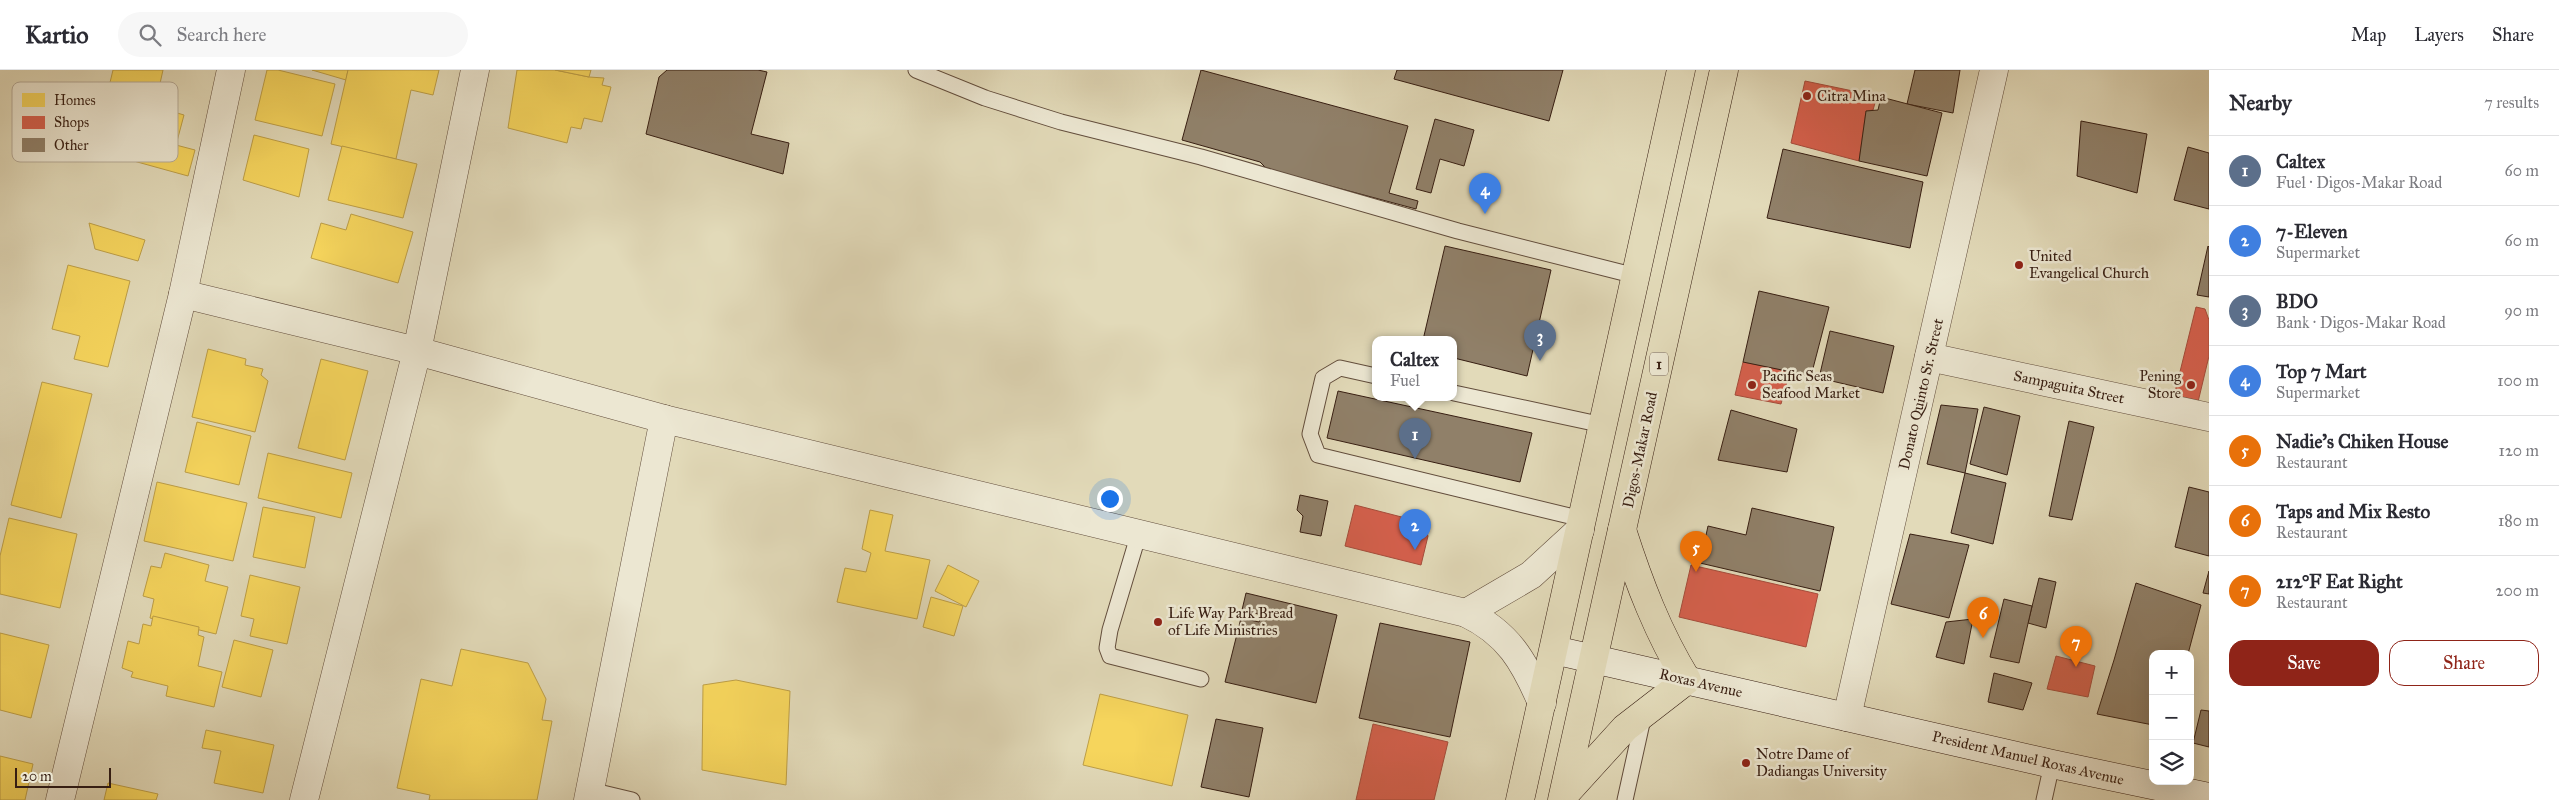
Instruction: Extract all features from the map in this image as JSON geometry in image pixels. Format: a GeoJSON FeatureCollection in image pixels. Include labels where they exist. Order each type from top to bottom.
{"type":"FeatureCollection","features":[{"type":"Feature","properties":{"kind":"main road"},"geometry":{"type":"LineString","coordinates":[[1520,800],[1681,70]]}},
{"type":"Feature","properties":{"kind":"main road","name":"Digos-Makar Road"},"geometry":{"type":"LineString","coordinates":[[1562,799],[1724,70]]}},
{"type":"Feature","properties":{"kind":"main road"},"geometry":{"type":"LineString","coordinates":[[1562,799],[1603,750],[1645,711],[1687,680],[1657,626],[1637,576],[1622,530]]}},
{"type":"Feature","properties":{"kind":"street"},"geometry":{"type":"LineString","coordinates":[[60,800],[183,294],[230,70]]}},
{"type":"Feature","properties":{"kind":"street"},"geometry":{"type":"LineString","coordinates":[[304,800],[417,351],[474,70]]}},
{"type":"Feature","properties":{"kind":"street","name":"Donato Quinto Sr. Street"},"geometry":{"type":"LineString","coordinates":[[1847,717],[1994,70]]}},
{"type":"Feature","properties":{"kind":"street"},"geometry":{"type":"LineString","coordinates":[[183,294],[417,351],[664,419],[1466,613],[1487,623],[1505,640],[1521,662],[1542,703]]}},
{"type":"Feature","properties":{"kind":"street","name":"Sampaguita Street"},"geometry":{"type":"LineString","coordinates":[[1929,357],[2209,417]]}},
{"type":"Feature","properties":{"kind":"street"},"geometry":{"type":"LineString","coordinates":[[589,795],[664,419]]}},
{"type":"Feature","properties":{"kind":"street"},"geometry":{"type":"LineString","coordinates":[[1466,613],[1531,575],[1581,525]]}},
{"type":"Feature","properties":{"kind":"street","name":"Roxas Avenue"},"geometry":{"type":"LineString","coordinates":[[1554,650],[1847,717]]}},
{"type":"Feature","properties":{"kind":"street","name":"President Manuel Roxas Avenue"},"geometry":{"type":"LineString","coordinates":[[1847,717],[2052,764],[2209,797]]}},
{"type":"Feature","properties":{"kind":"lane"},"geometry":{"type":"LineString","coordinates":[[916,70],[984,98],[1061,122],[1201,157],[1458,231],[1636,276]]}},
{"type":"Feature","properties":{"kind":"lane"},"geometry":{"type":"LineString","coordinates":[[1372,375],[1340,368],[1323,378],[1310,434],[1318,454],[1581,525]]}},
{"type":"Feature","properties":{"kind":"lane"},"geometry":{"type":"LineString","coordinates":[[1457,394],[1603,425]]}},
{"type":"Feature","properties":{"kind":"lane"},"geometry":{"type":"LineString","coordinates":[[1138,533],[1110,630],[1107,648],[1110,656],[1201,679]]}},
{"type":"Feature","properties":{"kind":"lane"},"geometry":{"type":"LineString","coordinates":[[1624,800],[1645,711]]}},
{"type":"Feature","properties":{"kind":"lane"},"geometry":{"type":"LineString","coordinates":[[2044,800],[2052,764]]}},
{"type":"Feature","properties":{"kind":"lane"},"geometry":{"type":"LineString","coordinates":[[589,795],[632,800]]}},
{"type":"Feature","properties":{"kind":"building: Homes"},"geometry":{"type":"Polygon","coordinates":[[[113,70],[163,70],[160,82],[110,82],[113,70]]]}},
{"type":"Feature","properties":{"kind":"building: Homes"},"geometry":{"type":"Polygon","coordinates":[[[267,70],[278,70],[335,84],[322,136],[255,120],[267,70]]]}},
{"type":"Feature","properties":{"kind":"building: Homes"},"geometry":{"type":"Polygon","coordinates":[[[312,70],[348,70],[346,80],[312,70]]]}},
{"type":"Feature","properties":{"kind":"building: Homes"},"geometry":{"type":"Polygon","coordinates":[[[348,70],[439,70],[433,95],[411,90],[396,159],[331,144],[348,70]]]}},
{"type":"Feature","properties":{"kind":"building: Homes"},"geometry":{"type":"Polygon","coordinates":[[[517,70],[555,70],[604,78],[602,85],[611,87],[602,122],[584,118],[581,129],[571,127],[567,143],[508,128],[517,70]]]}},
{"type":"Feature","properties":{"kind":"building: Homes"},"geometry":{"type":"Polygon","coordinates":[[[555,70],[591,70],[589,77],[555,70]]]}},
{"type":"Feature","properties":{"kind":"building: Homes"},"geometry":{"type":"Polygon","coordinates":[[[178,113],[184,115],[178,138],[178,113]]]}},
{"type":"Feature","properties":{"kind":"building: Homes"},"geometry":{"type":"Polygon","coordinates":[[[254,135],[309,149],[299,197],[243,180],[254,135]]]}},
{"type":"Feature","properties":{"kind":"building: Homes"},"geometry":{"type":"Polygon","coordinates":[[[178,146],[195,150],[188,176],[137,162],[178,162],[178,146]]]}},
{"type":"Feature","properties":{"kind":"building: Homes"},"geometry":{"type":"Polygon","coordinates":[[[342,146],[417,164],[403,218],[328,200],[342,146]]]}},
{"type":"Feature","properties":{"kind":"building: Homes"},"geometry":{"type":"Polygon","coordinates":[[[351,214],[413,232],[398,283],[311,258],[321,223],[346,230],[351,214]]]}},
{"type":"Feature","properties":{"kind":"building: Homes"},"geometry":{"type":"Polygon","coordinates":[[[89,223],[145,240],[138,261],[95,249],[89,223]]]}},
{"type":"Feature","properties":{"kind":"building: Homes"},"geometry":{"type":"Polygon","coordinates":[[[68,265],[130,281],[108,367],[74,359],[80,336],[52,329],[68,265]]]}},
{"type":"Feature","properties":{"kind":"building: Homes"},"geometry":{"type":"Polygon","coordinates":[[[208,349],[246,359],[245,365],[263,369],[261,375],[268,381],[255,432],[192,417],[208,349]]]}},
{"type":"Feature","properties":{"kind":"building: Homes"},"geometry":{"type":"Polygon","coordinates":[[[321,359],[368,371],[345,460],[298,448],[321,359]]]}},
{"type":"Feature","properties":{"kind":"building: Homes"},"geometry":{"type":"Polygon","coordinates":[[[42,382],[92,394],[61,518],[11,505],[42,382]]]}},
{"type":"Feature","properties":{"kind":"building: Homes"},"geometry":{"type":"Polygon","coordinates":[[[197,422],[251,436],[239,485],[185,472],[197,422]]]}},
{"type":"Feature","properties":{"kind":"building: Homes"},"geometry":{"type":"Polygon","coordinates":[[[268,453],[352,473],[341,518],[258,498],[268,453]]]}},
{"type":"Feature","properties":{"kind":"building: Homes"},"geometry":{"type":"Polygon","coordinates":[[[157,482],[247,503],[233,561],[144,541],[157,482]]]}},
{"type":"Feature","properties":{"kind":"building: Homes"},"geometry":{"type":"Polygon","coordinates":[[[263,507],[315,517],[305,568],[253,557],[263,507]]]}},
{"type":"Feature","properties":{"kind":"building: Homes"},"geometry":{"type":"Polygon","coordinates":[[[870,510],[893,515],[885,551],[930,560],[917,619],[837,602],[845,568],[866,572],[871,553],[862,549],[870,510]]]}},
{"type":"Feature","properties":{"kind":"building: Homes"},"geometry":{"type":"Polygon","coordinates":[[[9,518],[77,534],[60,608],[0,594],[0,556],[9,518]]]}},
{"type":"Feature","properties":{"kind":"building: Homes"},"geometry":{"type":"Polygon","coordinates":[[[165,553],[209,565],[205,581],[228,587],[216,634],[150,618],[154,599],[143,596],[151,566],[161,568],[165,553]]]}},
{"type":"Feature","properties":{"kind":"building: Homes"},"geometry":{"type":"Polygon","coordinates":[[[948,565],[979,581],[966,607],[935,591],[948,565]]]}},
{"type":"Feature","properties":{"kind":"building: Homes"},"geometry":{"type":"Polygon","coordinates":[[[250,575],[300,587],[287,644],[250,636],[254,619],[241,616],[250,575]]]}},
{"type":"Feature","properties":{"kind":"building: Homes"},"geometry":{"type":"Polygon","coordinates":[[[931,597],[963,606],[954,636],[923,627],[931,597]]]}},
{"type":"Feature","properties":{"kind":"building: Homes"},"geometry":{"type":"Polygon","coordinates":[[[153,616],[199,627],[198,635],[204,637],[198,666],[222,672],[214,707],[166,696],[168,686],[131,677],[133,672],[122,668],[128,641],[139,644],[143,624],[151,626],[153,616]]]}},
{"type":"Feature","properties":{"kind":"building: Homes"},"geometry":{"type":"Polygon","coordinates":[[[0,633],[49,645],[31,718],[0,710],[0,633]]]}},
{"type":"Feature","properties":{"kind":"building: Homes"},"geometry":{"type":"Polygon","coordinates":[[[234,640],[273,650],[261,697],[222,687],[234,640]]]}},
{"type":"Feature","properties":{"kind":"building: Homes"},"geometry":{"type":"Polygon","coordinates":[[[461,649],[528,663],[546,699],[542,720],[552,721],[537,800],[429,800],[430,795],[397,788],[421,679],[452,686],[461,649]]]}},
{"type":"Feature","properties":{"kind":"building: Homes"},"geometry":{"type":"Polygon","coordinates":[[[736,680],[790,691],[786,785],[702,770],[703,685],[736,680]]]}},
{"type":"Feature","properties":{"kind":"building: Homes"},"geometry":{"type":"Polygon","coordinates":[[[1100,694],[1188,715],[1172,786],[1083,765],[1100,694]]]}},
{"type":"Feature","properties":{"kind":"building: Homes"},"geometry":{"type":"Polygon","coordinates":[[[206,730],[274,745],[263,793],[214,783],[221,751],[202,748],[206,730]]]}},
{"type":"Feature","properties":{"kind":"building: Homes"},"geometry":{"type":"Polygon","coordinates":[[[0,756],[33,764],[25,800],[0,800],[0,756]]]}},
{"type":"Feature","properties":{"kind":"building: Homes"},"geometry":{"type":"Polygon","coordinates":[[[108,783],[158,794],[156,800],[104,800],[108,783]]]}},
{"type":"Feature","properties":{"kind":"building: Shops"},"geometry":{"type":"Polygon","coordinates":[[[1805,81],[1877,96],[1873,110],[1866,111],[1859,161],[1791,143],[1805,81]]]}},
{"type":"Feature","properties":{"kind":"building: Shops"},"geometry":{"type":"Polygon","coordinates":[[[2196,307],[2205,309],[2209,320],[2209,356],[2198,402],[2174,396],[2196,307]]]}},
{"type":"Feature","properties":{"kind":"building: Shops"},"geometry":{"type":"Polygon","coordinates":[[[1743,362],[1790,371],[1781,404],[1735,395],[1743,362]]]}},
{"type":"Feature","properties":{"kind":"building: Shops"},"geometry":{"type":"Polygon","coordinates":[[[1355,505],[1421,522],[1428,536],[1421,565],[1345,546],[1355,505]]]}},
{"type":"Feature","properties":{"kind":"building: Shops"},"geometry":{"type":"Polygon","coordinates":[[[1691,565],[1818,594],[1806,647],[1679,617],[1691,565]]]}},
{"type":"Feature","properties":{"kind":"building: Shops"},"geometry":{"type":"Polygon","coordinates":[[[2056,656],[2095,666],[2088,697],[2047,689],[2056,656]]]}},
{"type":"Feature","properties":{"kind":"building: Shops"},"geometry":{"type":"Polygon","coordinates":[[[1373,724],[1448,742],[1434,800],[1356,800],[1373,724]]]}},
{"type":"Feature","properties":{"kind":"building: Other"},"geometry":{"type":"Polygon","coordinates":[[[667,70],[758,70],[767,72],[751,134],[789,143],[783,174],[646,134],[659,77],[667,70]]]}},
{"type":"Feature","properties":{"kind":"building: Other"},"geometry":{"type":"Polygon","coordinates":[[[1201,70],[1408,126],[1389,193],[1418,201],[1416,209],[1267,169],[1260,162],[1182,140],[1201,70]]]}},
{"type":"Feature","properties":{"kind":"building: Other"},"geometry":{"type":"Polygon","coordinates":[[[1397,70],[1563,70],[1549,121],[1394,79],[1397,70]]]}},
{"type":"Feature","properties":{"kind":"building: Other"},"geometry":{"type":"Polygon","coordinates":[[[1915,70],[1960,70],[1953,113],[1907,104],[1915,70]]]}},
{"type":"Feature","properties":{"kind":"building: Other"},"geometry":{"type":"Polygon","coordinates":[[[1881,97],[1942,113],[1927,176],[1859,161],[1866,111],[1878,110],[1881,97]]]}},
{"type":"Feature","properties":{"kind":"building: Other"},"geometry":{"type":"Polygon","coordinates":[[[1435,119],[1474,130],[1464,166],[1440,159],[1431,193],[1416,189],[1435,119]]]}},
{"type":"Feature","properties":{"kind":"building: Other"},"geometry":{"type":"Polygon","coordinates":[[[2081,121],[2147,134],[2137,193],[2077,176],[2081,121]]]}},
{"type":"Feature","properties":{"kind":"building: Other"},"geometry":{"type":"Polygon","coordinates":[[[2188,147],[2209,153],[2209,209],[2174,200],[2188,147]]]}},
{"type":"Feature","properties":{"kind":"building: Other"},"geometry":{"type":"Polygon","coordinates":[[[1783,149],[1923,182],[1910,248],[1767,218],[1783,149]]]}},
{"type":"Feature","properties":{"kind":"building: Other"},"geometry":{"type":"Polygon","coordinates":[[[1445,246],[1551,270],[1527,376],[1457,359],[1457,336],[1424,336],[1445,246]]]}},
{"type":"Feature","properties":{"kind":"building: Other"},"geometry":{"type":"Polygon","coordinates":[[[2209,247],[2209,297],[2197,295],[2209,247]]]}},
{"type":"Feature","properties":{"kind":"building: Other"},"geometry":{"type":"Polygon","coordinates":[[[1759,291],[1829,307],[1811,376],[1743,362],[1759,291]]]}},
{"type":"Feature","properties":{"kind":"building: Other"},"geometry":{"type":"Polygon","coordinates":[[[1830,331],[1894,346],[1883,393],[1819,378],[1830,331]]]}},
{"type":"Feature","properties":{"kind":"building: Other"},"geometry":{"type":"Polygon","coordinates":[[[1338,391],[1372,398],[1372,401],[1384,401],[1532,433],[1520,482],[1327,438],[1338,391]]]}},
{"type":"Feature","properties":{"kind":"building: Other"},"geometry":{"type":"Polygon","coordinates":[[[1941,405],[1978,409],[1965,473],[1927,464],[1941,405]]]}},
{"type":"Feature","properties":{"kind":"building: Other"},"geometry":{"type":"Polygon","coordinates":[[[1984,407],[2020,416],[2007,475],[1970,464],[1984,407]]]}},
{"type":"Feature","properties":{"kind":"building: Other"},"geometry":{"type":"Polygon","coordinates":[[[1731,410],[1797,429],[1787,472],[1718,460],[1731,410]]]}},
{"type":"Feature","properties":{"kind":"building: Other"},"geometry":{"type":"Polygon","coordinates":[[[2069,421],[2094,427],[2072,520],[2049,516],[2069,421]]]}},
{"type":"Feature","properties":{"kind":"building: Other"},"geometry":{"type":"Polygon","coordinates":[[[1965,473],[2006,483],[1993,544],[1951,533],[1965,473]]]}},
{"type":"Feature","properties":{"kind":"building: Other"},"geometry":{"type":"Polygon","coordinates":[[[2189,487],[2209,492],[2209,556],[2175,547],[2189,487]]]}},
{"type":"Feature","properties":{"kind":"building: Other"},"geometry":{"type":"Polygon","coordinates":[[[1300,495],[1328,501],[1321,536],[1300,532],[1303,516],[1297,510],[1300,495]]]}},
{"type":"Feature","properties":{"kind":"building: Other"},"geometry":{"type":"Polygon","coordinates":[[[1752,508],[1834,527],[1820,591],[1700,563],[1708,526],[1746,535],[1752,508]]]}},
{"type":"Feature","properties":{"kind":"building: Other"},"geometry":{"type":"Polygon","coordinates":[[[1910,534],[1969,545],[1949,618],[1891,604],[1910,534]]]}},
{"type":"Feature","properties":{"kind":"building: Other"},"geometry":{"type":"Polygon","coordinates":[[[2209,571],[2209,594],[2203,593],[2209,571]]]}},
{"type":"Feature","properties":{"kind":"building: Other"},"geometry":{"type":"Polygon","coordinates":[[[2039,578],[2056,582],[2046,628],[2028,623],[2039,578]]]}},
{"type":"Feature","properties":{"kind":"building: Other"},"geometry":{"type":"Polygon","coordinates":[[[2136,583],[2201,605],[2189,650],[2149,650],[2149,724],[2097,714],[2136,583]]]}},
{"type":"Feature","properties":{"kind":"building: Other"},"geometry":{"type":"Polygon","coordinates":[[[1246,593],[1337,615],[1316,703],[1225,682],[1241,618],[1259,622],[1262,615],[1242,610],[1246,593]]]}},
{"type":"Feature","properties":{"kind":"building: Other"},"geometry":{"type":"Polygon","coordinates":[[[2004,599],[2032,606],[2019,663],[1990,657],[2004,599]]]}},
{"type":"Feature","properties":{"kind":"building: Other"},"geometry":{"type":"Polygon","coordinates":[[[1973,619],[1964,664],[1936,657],[1946,622],[1973,619]]]}},
{"type":"Feature","properties":{"kind":"building: Other"},"geometry":{"type":"Polygon","coordinates":[[[1380,623],[1470,642],[1450,737],[1359,718],[1380,623]]]}},
{"type":"Feature","properties":{"kind":"building: Other"},"geometry":{"type":"Polygon","coordinates":[[[1994,673],[2032,683],[2023,710],[1988,702],[1994,673]]]}},
{"type":"Feature","properties":{"kind":"building: Other"},"geometry":{"type":"Polygon","coordinates":[[[2201,710],[2209,711],[2209,747],[2194,743],[2201,710]]]}},
{"type":"Feature","properties":{"kind":"building: Other"},"geometry":{"type":"Polygon","coordinates":[[[1216,719],[1263,728],[1249,797],[1201,787],[1216,719]]]}},
{"type":"Feature","properties":{"kind":"place","name":"Citra Mina"},"geometry":{"type":"Point","coordinates":[1807,96]}},
{"type":"Feature","properties":{"kind":"place","name":"Top 7 Mart"},"geometry":{"type":"Point","coordinates":[1485,214]}},
{"type":"Feature","properties":{"kind":"place","name":"United Evangelical Church"},"geometry":{"type":"Point","coordinates":[2019,265]}},
{"type":"Feature","properties":{"kind":"place","name":"BDO"},"geometry":{"type":"Point","coordinates":[1540,361]}},
{"type":"Feature","properties":{"kind":"place","name":"Pacific Seas Seafood Market"},"geometry":{"type":"Point","coordinates":[1752,385]}},
{"type":"Feature","properties":{"kind":"place","name":"Pening Store"},"geometry":{"type":"Point","coordinates":[2191,385]}},
{"type":"Feature","properties":{"kind":"place","name":"Caltex"},"geometry":{"type":"Point","coordinates":[1415,459]}},
{"type":"Feature","properties":{"kind":"place","name":"7-Eleven"},"geometry":{"type":"Point","coordinates":[1415,550]}},
{"type":"Feature","properties":{"kind":"place","name":"Nadie's Chiken House"},"geometry":{"type":"Point","coordinates":[1696,572]}},
{"type":"Feature","properties":{"kind":"place","name":"Life Way Park Bread of Life Ministries"},"geometry":{"type":"Point","coordinates":[1158,622]}},
{"type":"Feature","properties":{"kind":"place","name":"Taps and Mix Resto"},"geometry":{"type":"Point","coordinates":[1983,638]}},
{"type":"Feature","properties":{"kind":"place","name":"212°F Eat Right"},"geometry":{"type":"Point","coordinates":[2076,667]}},
{"type":"Feature","properties":{"kind":"place","name":"Notre Dame of Dadiangas University"},"geometry":{"type":"Point","coordinates":[1746,763]}}]}
